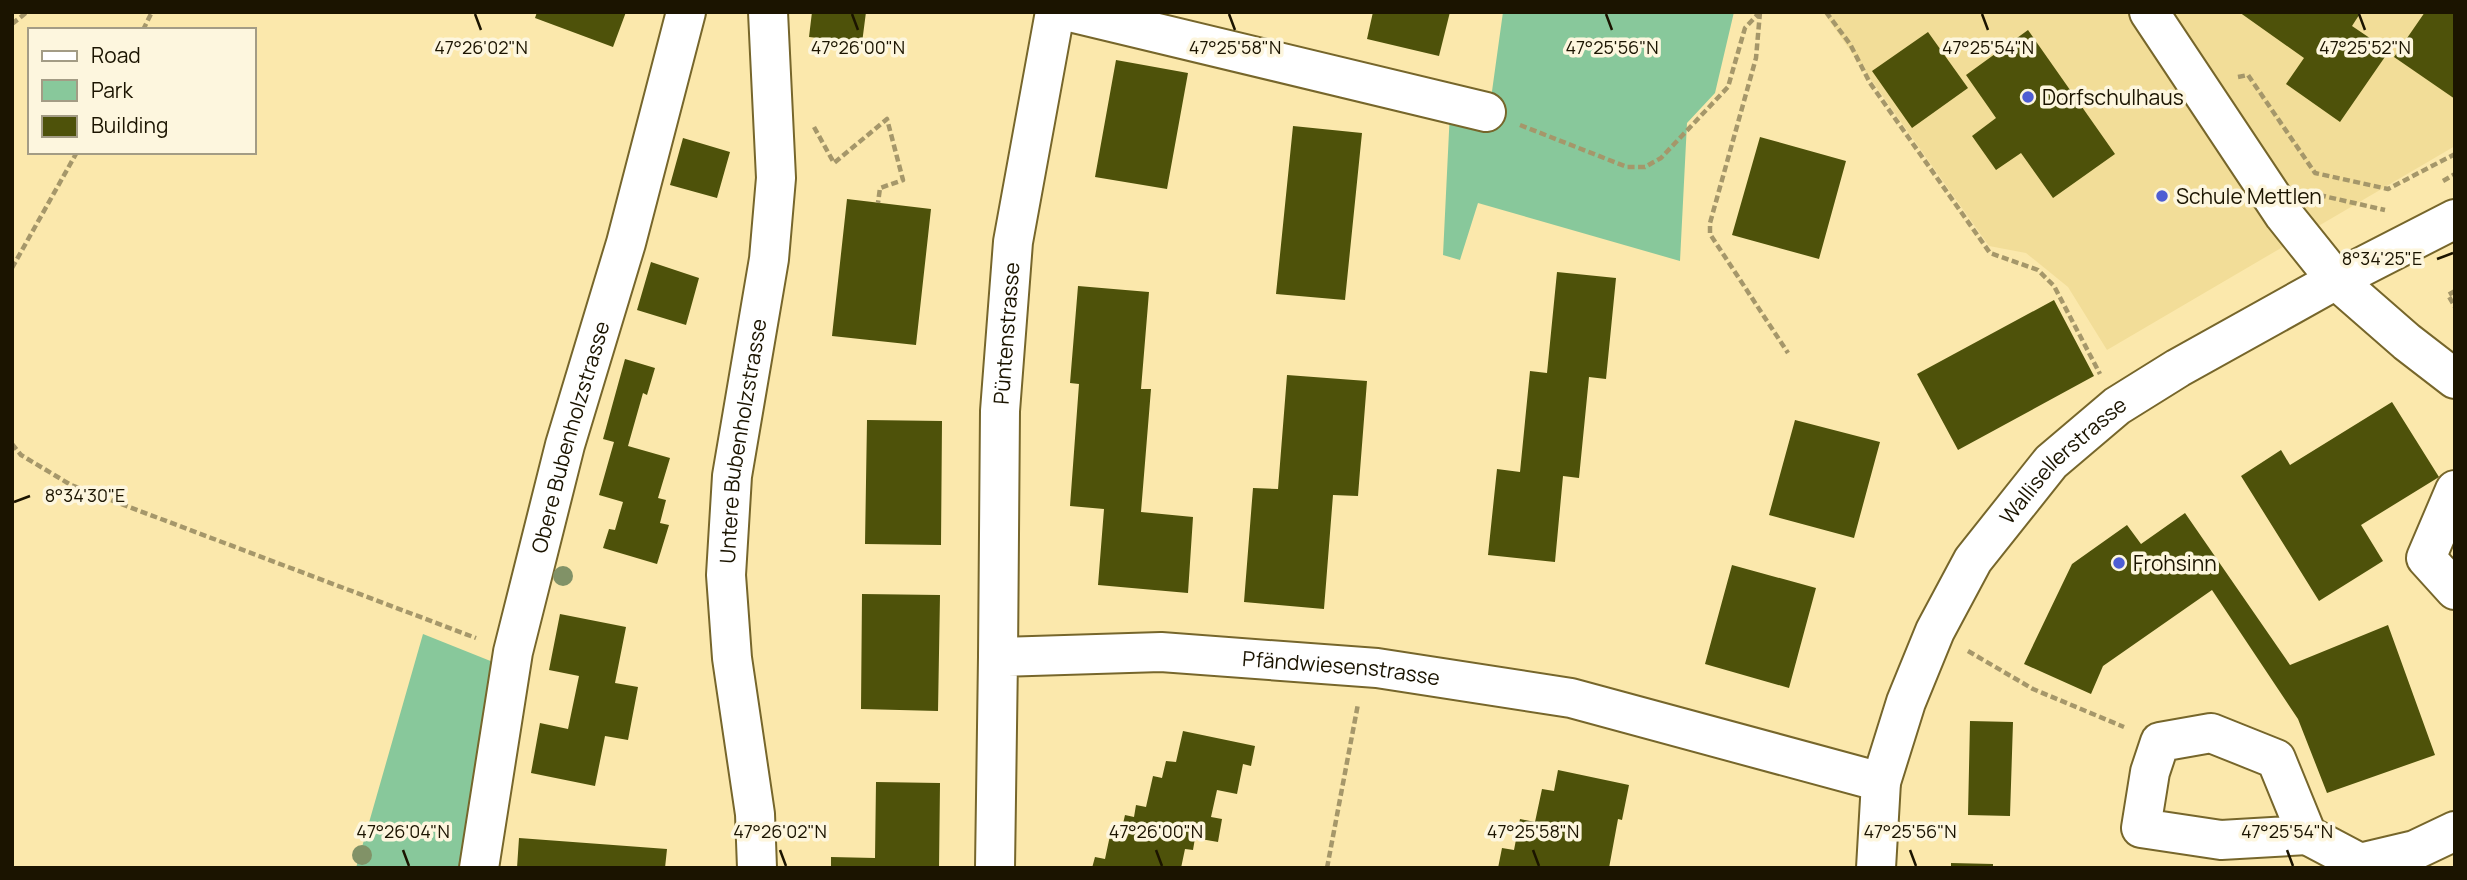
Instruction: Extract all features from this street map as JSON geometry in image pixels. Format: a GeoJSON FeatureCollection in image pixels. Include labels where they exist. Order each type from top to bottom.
{"type":"FeatureCollection","features":[{"type":"Feature","properties":{"kind":"street","name":"Obere Bubenholzstrasse"},"geometry":{"type":"LineString","coordinates":[[479,868],[513,652],[565,445],[626,243],[686,12]]}},
{"type":"Feature","properties":{"kind":"street","name":"Untere Bubenholzstrasse"},"geometry":{"type":"LineString","coordinates":[[757,868],[755,814],[732,658],[726,575],[732,476],[769,259],[776,178],[768,12]]}},
{"type":"Feature","properties":{"kind":"street","name":"Püntenstrasse"},"geometry":{"type":"LineString","coordinates":[[998,657],[1000,411],[1013,242],[1055,12]]}},
{"type":"Feature","properties":{"kind":"street"},"geometry":{"type":"LineString","coordinates":[[1070,12],[1486,112]]}},
{"type":"Feature","properties":{"kind":"street"},"geometry":{"type":"LineString","coordinates":[[2149,12],[2284,215],[2336,280],[2407,342],[2455,379]]}},
{"type":"Feature","properties":{"kind":"street","name":"Wallisellerstrasse"},"geometry":{"type":"LineString","coordinates":[[1876,868],[1881,782],[1906,702],[1935,631],[1973,560],[2051,462],[2127,400],[2178,368],[2336,280],[2455,219]]}},
{"type":"Feature","properties":{"kind":"street"},"geometry":{"type":"LineString","coordinates":[[2455,490],[2426,558],[2455,590]]}},
{"type":"Feature","properties":{"kind":"street","name":"Pfändwiesenstrasse"},"geometry":{"type":"LineString","coordinates":[[998,657],[1161,652],[1365,668],[1571,698],[1881,782]]}},
{"type":"Feature","properties":{"kind":"street"},"geometry":{"type":"LineString","coordinates":[[995,868],[998,657]]}},
{"type":"Feature","properties":{"kind":"street"},"geometry":{"type":"LineString","coordinates":[[2307,835],[2276,759],[2211,733],[2160,742],[2150,772],[2141,828],[2221,840],[2307,835],[2356,865],[2418,859],[2455,831]]}},
{"type":"Feature","properties":{"kind":"path"},"geometry":{"type":"LineString","coordinates":[[12,24],[27,12]]}},
{"type":"Feature","properties":{"kind":"path"},"geometry":{"type":"LineString","coordinates":[[145,28],[152,12]]}},
{"type":"Feature","properties":{"kind":"path"},"geometry":{"type":"LineString","coordinates":[[1486,112],[1627,167],[1645,167],[1661,158],[1728,88],[1745,28],[1760,12],[1756,58],[1710,223],[1710,234],[1788,353]]}},
{"type":"Feature","properties":{"kind":"path"},"geometry":{"type":"LineString","coordinates":[[1826,12],[1850,44],[1870,83],[1990,253],[2038,270],[2054,286],[2101,374]]}},
{"type":"Feature","properties":{"kind":"path"},"geometry":{"type":"LineString","coordinates":[[2236,77],[2248,75],[2315,173],[2388,189],[2455,154]]}},
{"type":"Feature","properties":{"kind":"path"},"geometry":{"type":"LineString","coordinates":[[808,116],[834,163],[887,119],[903,180],[880,188],[878,203]]}},
{"type":"Feature","properties":{"kind":"path"},"geometry":{"type":"LineString","coordinates":[[12,268],[76,154]]}},
{"type":"Feature","properties":{"kind":"path"},"geometry":{"type":"LineString","coordinates":[[2432,186],[2455,174]]}},
{"type":"Feature","properties":{"kind":"path"},"geometry":{"type":"LineString","coordinates":[[2313,194],[2387,211]]}},
{"type":"Feature","properties":{"kind":"path"},"geometry":{"type":"LineString","coordinates":[[2455,291],[2448,295],[2455,307]]}},
{"type":"Feature","properties":{"kind":"path"},"geometry":{"type":"LineString","coordinates":[[12,444],[21,455],[71,485],[513,652]]}},
{"type":"Feature","properties":{"kind":"path"},"geometry":{"type":"LineString","coordinates":[[1935,631],[2033,689],[2160,742]]}},
{"type":"Feature","properties":{"kind":"path"},"geometry":{"type":"LineString","coordinates":[[1327,868],[1365,668]]}},
{"type":"Feature","properties":{"kind":"shaded area","name":"Schule Mettlen"},"geometry":{"type":"Polygon","coordinates":[[[1823,12],[2455,12],[2455,146],[2107,350],[2068,287],[2026,253],[1989,246],[1823,12]]]}},
{"type":"Feature","properties":{"kind":"green space"},"geometry":{"type":"Polygon","coordinates":[[[1503,12],[1734,12],[1715,93],[1687,123],[1680,261],[1478,203],[1460,260],[1443,255],[1450,111],[1488,120],[1503,12]]]}},
{"type":"Feature","properties":{"kind":"green space"},"geometry":{"type":"Polygon","coordinates":[[[423,634],[498,664],[464,868],[356,868],[423,634]]]}},
{"type":"Feature","properties":{"kind":"building"},"geometry":{"type":"Polygon","coordinates":[[[537,12],[626,12],[613,47],[535,18],[537,12]]]}},
{"type":"Feature","properties":{"kind":"building"},"geometry":{"type":"Polygon","coordinates":[[[812,12],[866,12],[862,43],[809,37],[812,12]]]}},
{"type":"Feature","properties":{"kind":"building"},"geometry":{"type":"Polygon","coordinates":[[[1373,12],[1450,12],[1439,56],[1367,39],[1373,12]]]}},
{"type":"Feature","properties":{"kind":"building"},"geometry":{"type":"Polygon","coordinates":[[[2239,12],[2361,12],[2352,26],[2389,51],[2340,122],[2286,84],[2304,58],[2239,12]]]}},
{"type":"Feature","properties":{"kind":"building"},"geometry":{"type":"Polygon","coordinates":[[[2425,12],[2455,12],[2455,99],[2394,57],[2425,12]]]}},
{"type":"Feature","properties":{"kind":"building","name":"Dorfschulhaus"},"geometry":{"type":"Polygon","coordinates":[[[2028,30],[2115,154],[2053,198],[2021,153],[1996,170],[1972,136],[1996,118],[1966,75],[2028,30]]]}},
{"type":"Feature","properties":{"kind":"building"},"geometry":{"type":"Polygon","coordinates":[[[1928,32],[1968,88],[1912,128],[1872,71],[1928,32]]]}},
{"type":"Feature","properties":{"kind":"building"},"geometry":{"type":"Polygon","coordinates":[[[1116,60],[1188,73],[1167,189],[1095,177],[1116,60]]]}},
{"type":"Feature","properties":{"kind":"building"},"geometry":{"type":"Polygon","coordinates":[[[1293,126],[1362,133],[1345,300],[1276,294],[1293,126]]]}},
{"type":"Feature","properties":{"kind":"building"},"geometry":{"type":"Polygon","coordinates":[[[1760,137],[1846,161],[1819,259],[1732,235],[1760,137]]]}},
{"type":"Feature","properties":{"kind":"building"},"geometry":{"type":"Polygon","coordinates":[[[683,138],[730,152],[717,198],[670,185],[683,138]]]}},
{"type":"Feature","properties":{"kind":"building"},"geometry":{"type":"Polygon","coordinates":[[[847,199],[931,209],[916,345],[832,336],[847,199]]]}},
{"type":"Feature","properties":{"kind":"building"},"geometry":{"type":"Polygon","coordinates":[[[651,262],[699,278],[686,325],[637,310],[651,262]]]}},
{"type":"Feature","properties":{"kind":"building"},"geometry":{"type":"Polygon","coordinates":[[[1557,272],[1616,278],[1606,379],[1589,377],[1579,478],[1563,476],[1555,562],[1488,555],[1497,469],[1520,472],[1530,371],[1547,373],[1557,272]]]}},
{"type":"Feature","properties":{"kind":"building"},"geometry":{"type":"Polygon","coordinates":[[[1078,286],[1149,292],[1141,389],[1151,389],[1141,512],[1193,517],[1188,593],[1098,585],[1104,509],[1070,506],[1079,384],[1070,383],[1078,286]]]}},
{"type":"Feature","properties":{"kind":"building"},"geometry":{"type":"Polygon","coordinates":[[[2054,300],[2094,376],[1958,450],[1917,374],[2054,300]]]}},
{"type":"Feature","properties":{"kind":"building"},"geometry":{"type":"Polygon","coordinates":[[[625,359],[655,368],[647,395],[643,393],[628,446],[670,458],[658,498],[666,500],[660,523],[669,525],[657,564],[603,548],[609,529],[615,530],[623,502],[599,495],[614,442],[603,439],[625,359]]]}},
{"type":"Feature","properties":{"kind":"building"},"geometry":{"type":"Polygon","coordinates":[[[1287,375],[1367,381],[1358,496],[1333,495],[1324,609],[1244,602],[1253,488],[1278,489],[1287,375]]]}},
{"type":"Feature","properties":{"kind":"building"},"geometry":{"type":"Polygon","coordinates":[[[2392,402],[2439,477],[2361,525],[2383,561],[2319,601],[2241,476],[2281,450],[2290,465],[2392,402]]]}},
{"type":"Feature","properties":{"kind":"building"},"geometry":{"type":"Polygon","coordinates":[[[867,420],[942,421],[941,545],[865,544],[867,420]]]}},
{"type":"Feature","properties":{"kind":"building"},"geometry":{"type":"Polygon","coordinates":[[[1795,420],[1880,442],[1854,538],[1769,515],[1795,420]]]}},
{"type":"Feature","properties":{"kind":"building"},"geometry":{"type":"Polygon","coordinates":[[[2185,513],[2290,665],[2388,625],[2435,755],[2327,793],[2298,719],[2212,590],[2103,666],[2091,694],[2024,664],[2072,564],[2127,525],[2141,544],[2185,513]]]}},
{"type":"Feature","properties":{"kind":"building"},"geometry":{"type":"Polygon","coordinates":[[[1732,565],[1816,588],[1789,688],[1705,664],[1732,565]]]}},
{"type":"Feature","properties":{"kind":"building"},"geometry":{"type":"Polygon","coordinates":[[[862,594],[940,595],[938,711],[861,709],[862,594]]]}},
{"type":"Feature","properties":{"kind":"building"},"geometry":{"type":"Polygon","coordinates":[[[560,614],[626,627],[615,683],[638,687],[628,740],[605,736],[595,786],[531,773],[540,723],[568,729],[579,676],[549,670],[560,614]]]}},
{"type":"Feature","properties":{"kind":"building"},"geometry":{"type":"Polygon","coordinates":[[[1970,721],[2013,722],[2010,816],[1968,815],[1970,721]]]}},
{"type":"Feature","properties":{"kind":"building"},"geometry":{"type":"Polygon","coordinates":[[[1183,731],[1255,746],[1251,766],[1243,764],[1237,794],[1217,790],[1211,817],[1222,819],[1218,842],[1195,838],[1193,850],[1185,849],[1181,868],[1092,868],[1095,857],[1105,859],[1112,826],[1122,828],[1125,815],[1134,817],[1136,805],[1146,807],[1153,776],[1162,778],[1166,761],[1176,762],[1183,731]]]}},
{"type":"Feature","properties":{"kind":"building"},"geometry":{"type":"Polygon","coordinates":[[[1558,770],[1629,785],[1622,820],[1618,819],[1609,868],[1498,868],[1502,848],[1514,850],[1520,819],[1535,822],[1542,789],[1554,791],[1558,770]]]}},
{"type":"Feature","properties":{"kind":"building"},"geometry":{"type":"Polygon","coordinates":[[[876,782],[940,783],[939,868],[831,868],[831,857],[875,858],[876,782]]]}},
{"type":"Feature","properties":{"kind":"building"},"geometry":{"type":"Polygon","coordinates":[[[519,838],[667,849],[665,868],[517,868],[519,838]]]}},
{"type":"Feature","properties":{"kind":"building"},"geometry":{"type":"Polygon","coordinates":[[[1951,863],[1993,864],[1993,868],[1951,868],[1951,863]]]}},
{"type":"Feature","properties":{"kind":"place","name":"Dorfschulhaus"},"geometry":{"type":"Point","coordinates":[2028,97]}},
{"type":"Feature","properties":{"kind":"place","name":"Schule Mettlen"},"geometry":{"type":"Point","coordinates":[2162,196]}},
{"type":"Feature","properties":{"kind":"place","name":"Frohsinn"},"geometry":{"type":"Point","coordinates":[2119,563]}}]}
